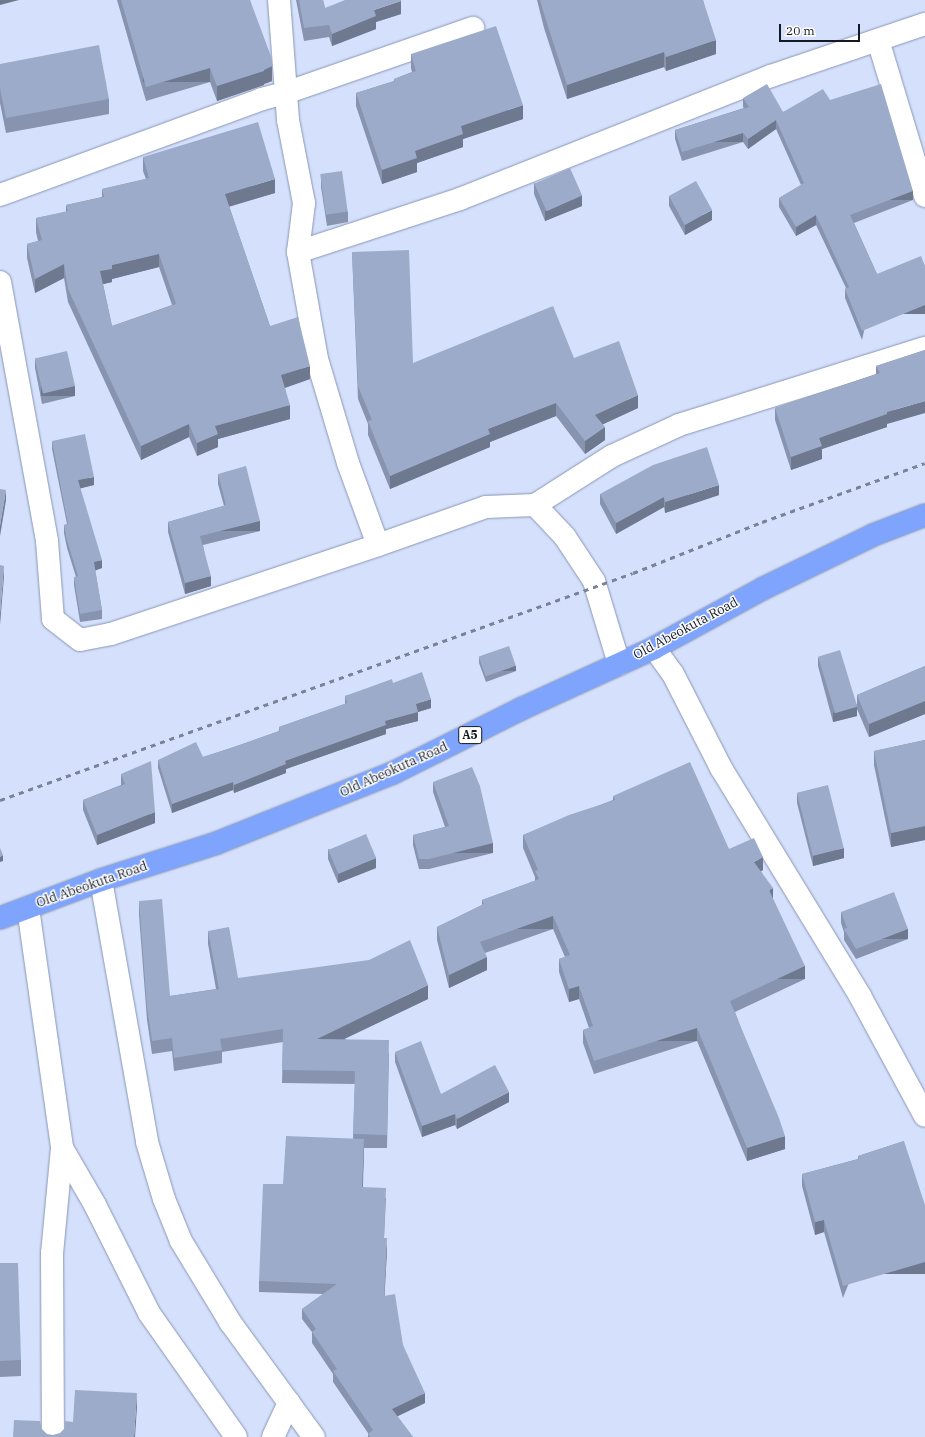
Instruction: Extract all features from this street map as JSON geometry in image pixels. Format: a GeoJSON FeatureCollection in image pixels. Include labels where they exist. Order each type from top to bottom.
{"type":"FeatureCollection","features":[{"type":"Feature","properties":{"kind":"highway","name":"Old Abeokuta Road"},"geometry":{"type":"LineString","coordinates":[[0,918],[101,880],[217,843],[393,773],[521,709],[654,648],[762,588],[873,535],[925,515]]}},
{"type":"Feature","properties":{"kind":"street"},"geometry":{"type":"LineString","coordinates":[[279,0],[288,92],[288,120],[304,203],[298,252],[317,359],[348,463],[378,545]]}},
{"type":"Feature","properties":{"kind":"street"},"geometry":{"type":"LineString","coordinates":[[298,252],[460,199],[771,76],[925,24]]}},
{"type":"Feature","properties":{"kind":"street"},"geometry":{"type":"LineString","coordinates":[[0,194],[262,99],[288,92],[473,28]]}},
{"type":"Feature","properties":{"kind":"street"},"geometry":{"type":"LineString","coordinates":[[878,40],[925,196]]}},
{"type":"Feature","properties":{"kind":"street"},"geometry":{"type":"LineString","coordinates":[[0,282],[47,541],[53,619],[80,640],[111,634],[378,545],[486,507],[534,505],[612,456],[679,425],[925,348]]}},
{"type":"Feature","properties":{"kind":"street"},"geometry":{"type":"LineString","coordinates":[[534,505],[565,537],[594,581],[619,664]]}},
{"type":"Feature","properties":{"kind":"street"},"geometry":{"type":"LineString","coordinates":[[654,648],[672,674],[725,775],[860,996],[925,1116]]}},
{"type":"Feature","properties":{"kind":"street"},"geometry":{"type":"LineString","coordinates":[[101,880],[147,1142],[164,1199],[181,1241],[230,1322],[314,1437]]}},
{"type":"Feature","properties":{"kind":"street"},"geometry":{"type":"LineString","coordinates":[[28,908],[62,1148],[52,1253],[53,1437]]}},
{"type":"Feature","properties":{"kind":"street"},"geometry":{"type":"LineString","coordinates":[[62,1148],[95,1205],[149,1313],[236,1437]]}},
{"type":"Feature","properties":{"kind":"street"},"geometry":{"type":"LineString","coordinates":[[272,1437],[289,1403]]}},
{"type":"Feature","properties":{"kind":"building"},"geometry":{"type":"Polygon","coordinates":[[[121,0],[250,0],[272,59],[272,66],[264,71],[217,86],[210,68],[146,87],[121,0]]]}},
{"type":"Feature","properties":{"kind":"building"},"geometry":{"type":"Polygon","coordinates":[[[299,0],[323,0],[325,8],[345,0],[401,1],[374,10],[376,16],[332,34],[329,25],[304,28],[299,0]]]}},
{"type":"Feature","properties":{"kind":"building"},"geometry":{"type":"Polygon","coordinates":[[[540,0],[703,0],[716,40],[666,57],[664,52],[567,85],[540,0]]]}},
{"type":"Feature","properties":{"kind":"building"},"geometry":{"type":"Polygon","coordinates":[[[496,26],[523,105],[461,126],[463,134],[415,151],[417,158],[382,170],[356,93],[395,81],[394,79],[416,71],[411,54],[496,26]]]}},
{"type":"Feature","properties":{"kind":"building"},"geometry":{"type":"Polygon","coordinates":[[[99,45],[109,99],[6,118],[0,88],[0,64],[99,45]]]}},
{"type":"Feature","properties":{"kind":"building"},"geometry":{"type":"Polygon","coordinates":[[[767,84],[783,112],[823,89],[830,100],[881,84],[913,191],[850,215],[877,274],[921,256],[925,266],[925,305],[862,331],[845,289],[849,287],[816,215],[796,227],[779,198],[804,183],[776,120],[748,139],[743,133],[682,152],[675,130],[749,107],[743,98],[767,84]]]}},
{"type":"Feature","properties":{"kind":"building"},"geometry":{"type":"Polygon","coordinates":[[[258,122],[275,179],[225,194],[270,326],[298,317],[310,366],[281,375],[290,405],[215,426],[218,434],[197,443],[189,424],[141,446],[68,289],[64,264],[35,279],[27,244],[42,240],[36,218],[68,211],[66,205],[104,197],[102,189],[149,178],[143,157],[258,122]],[[159,254],[112,265],[112,269],[100,271],[112,326],[176,304],[159,254]]]}},
{"type":"Feature","properties":{"kind":"building"},"geometry":{"type":"Polygon","coordinates":[[[570,168],[582,195],[547,211],[534,184],[570,168]]]}},
{"type":"Feature","properties":{"kind":"building"},"geometry":{"type":"Polygon","coordinates":[[[342,171],[348,212],[326,215],[320,174],[342,171]]]}},
{"type":"Feature","properties":{"kind":"building"},"geometry":{"type":"Polygon","coordinates":[[[696,181],[712,210],[685,225],[669,196],[696,181]]]}},
{"type":"Feature","properties":{"kind":"building"},"geometry":{"type":"Polygon","coordinates":[[[409,250],[413,363],[553,306],[574,358],[619,341],[638,395],[595,415],[605,427],[585,441],[556,403],[488,429],[490,434],[390,476],[368,421],[372,420],[358,386],[352,252],[409,250]]]}},
{"type":"Feature","properties":{"kind":"building"},"geometry":{"type":"Polygon","coordinates":[[[925,350],[925,401],[887,412],[887,414],[819,438],[822,446],[791,457],[775,408],[880,373],[876,366],[925,350]]]}},
{"type":"Feature","properties":{"kind":"building"},"geometry":{"type":"Polygon","coordinates":[[[67,351],[75,386],[43,394],[35,358],[67,351]]]}},
{"type":"Feature","properties":{"kind":"building"},"geometry":{"type":"Polygon","coordinates":[[[85,434],[94,477],[78,480],[102,560],[94,562],[102,610],[80,614],[74,577],[78,576],[64,525],[68,524],[52,441],[85,434]]]}},
{"type":"Feature","properties":{"kind":"building"},"geometry":{"type":"Polygon","coordinates":[[[707,447],[719,485],[665,502],[664,497],[616,523],[600,494],[653,465],[707,447]]]}},
{"type":"Feature","properties":{"kind":"building"},"geometry":{"type":"Polygon","coordinates":[[[246,466],[260,521],[200,536],[211,576],[185,583],[168,522],[226,505],[218,474],[246,466]]]}},
{"type":"Feature","properties":{"kind":"building"},"geometry":{"type":"Polygon","coordinates":[[[0,489],[6,490],[0,526],[0,489]]]}},
{"type":"Feature","properties":{"kind":"building"},"geometry":{"type":"Polygon","coordinates":[[[0,565],[4,566],[0,614],[0,565]]]}},
{"type":"Feature","properties":{"kind":"building"},"geometry":{"type":"Polygon","coordinates":[[[509,646],[516,666],[486,676],[479,656],[509,646]]]}},
{"type":"Feature","properties":{"kind":"building"},"geometry":{"type":"Polygon","coordinates":[[[840,650],[857,706],[835,713],[818,657],[840,650]]]}},
{"type":"Feature","properties":{"kind":"building"},"geometry":{"type":"Polygon","coordinates":[[[925,666],[925,701],[869,724],[857,695],[925,666]]]}},
{"type":"Feature","properties":{"kind":"building"},"geometry":{"type":"Polygon","coordinates":[[[422,672],[431,699],[416,704],[418,712],[385,721],[386,725],[285,761],[286,764],[234,785],[233,782],[172,804],[158,760],[196,742],[203,757],[234,747],[280,731],[279,727],[347,703],[345,696],[392,679],[393,683],[422,672]]]}},
{"type":"Feature","properties":{"kind":"building"},"geometry":{"type":"Polygon","coordinates":[[[925,740],[925,826],[891,833],[874,751],[925,740]]]}},
{"type":"Feature","properties":{"kind":"building"},"geometry":{"type":"Polygon","coordinates":[[[151,761],[155,812],[97,835],[83,800],[125,784],[121,774],[151,761]]]}},
{"type":"Feature","properties":{"kind":"building"},"geometry":{"type":"Polygon","coordinates":[[[690,762],[729,849],[754,838],[763,857],[754,862],[773,888],[769,890],[805,966],[730,1001],[779,1118],[785,1136],[747,1148],[697,1028],[594,1061],[583,1030],[593,1026],[579,986],[569,989],[559,959],[570,955],[553,916],[480,942],[487,957],[449,975],[437,927],[484,904],[482,900],[539,879],[535,871],[538,870],[523,835],[569,815],[615,800],[613,796],[690,762]]]}},
{"type":"Feature","properties":{"kind":"building"},"geometry":{"type":"Polygon","coordinates":[[[472,767],[480,786],[493,843],[429,859],[419,859],[413,835],[449,826],[433,782],[472,767]]]}},
{"type":"Feature","properties":{"kind":"building"},"geometry":{"type":"Polygon","coordinates":[[[828,785],[844,848],[813,856],[797,793],[828,785]]]}},
{"type":"Feature","properties":{"kind":"building"},"geometry":{"type":"Polygon","coordinates":[[[366,834],[376,858],[338,874],[328,850],[366,834]]]}},
{"type":"Feature","properties":{"kind":"building"},"geometry":{"type":"Polygon","coordinates":[[[0,848],[3,855],[0,857],[0,848]]]}},
{"type":"Feature","properties":{"kind":"building"},"geometry":{"type":"Polygon","coordinates":[[[894,892],[908,929],[856,949],[844,929],[847,928],[841,912],[894,892]]]}},
{"type":"Feature","properties":{"kind":"building"},"geometry":{"type":"Polygon","coordinates":[[[162,899],[170,996],[219,989],[208,931],[229,927],[238,978],[369,960],[410,940],[428,985],[317,1039],[389,1040],[387,1135],[353,1134],[355,1071],[282,1070],[283,1029],[220,1039],[222,1050],[174,1058],[172,1038],[152,1041],[147,1007],[139,901],[162,899]]]}},
{"type":"Feature","properties":{"kind":"building"},"geometry":{"type":"Polygon","coordinates":[[[421,1041],[441,1094],[495,1065],[509,1092],[457,1119],[455,1114],[422,1126],[395,1052],[421,1041]]]}},
{"type":"Feature","properties":{"kind":"building"},"geometry":{"type":"Polygon","coordinates":[[[286,1136],[364,1139],[362,1187],[386,1188],[384,1238],[387,1238],[384,1296],[395,1294],[403,1345],[425,1393],[392,1409],[413,1437],[370,1437],[368,1434],[373,1430],[333,1371],[337,1369],[312,1332],[316,1329],[302,1309],[337,1284],[259,1281],[263,1184],[283,1184],[286,1136]]]}},
{"type":"Feature","properties":{"kind":"building"},"geometry":{"type":"Polygon","coordinates":[[[904,1141],[925,1205],[925,1262],[843,1286],[824,1220],[815,1222],[802,1174],[859,1159],[858,1156],[904,1141]]]}},
{"type":"Feature","properties":{"kind":"building"},"geometry":{"type":"Polygon","coordinates":[[[0,1263],[18,1263],[21,1360],[0,1361],[0,1263]]]}},
{"type":"Feature","properties":{"kind":"building"},"geometry":{"type":"Polygon","coordinates":[[[75,1390],[137,1393],[134,1437],[13,1437],[14,1420],[40,1421],[42,1429],[47,1434],[53,1435],[60,1433],[64,1429],[65,1421],[73,1422],[75,1390]]]}},
{"type":"Feature","properties":{"kind":"railway"},"geometry":{"type":"LineString","coordinates":[[0,800],[633,573],[762,522],[925,463]]}}]}
